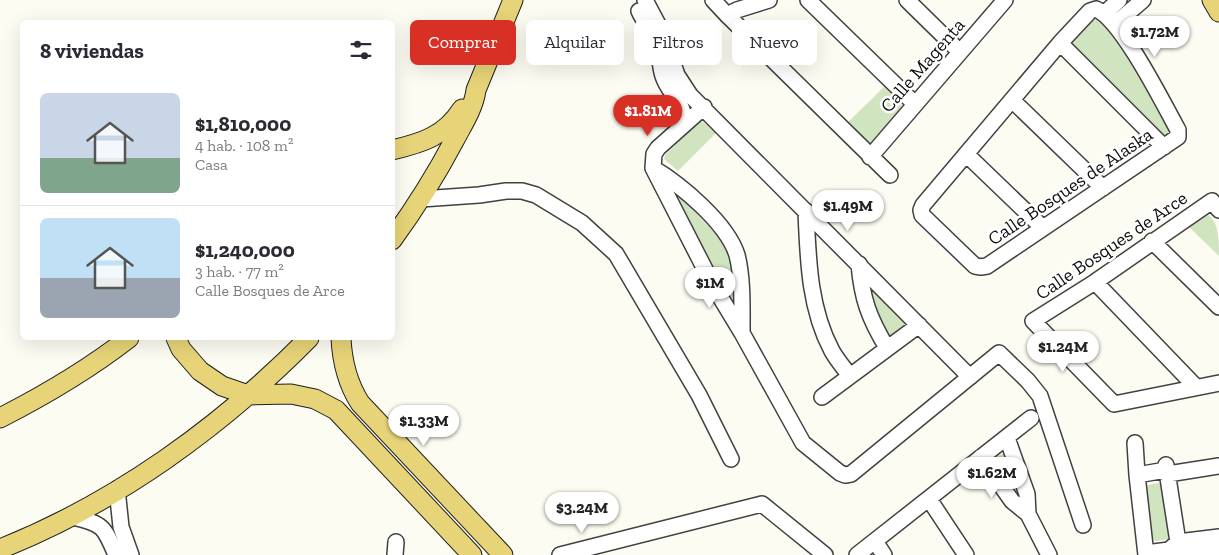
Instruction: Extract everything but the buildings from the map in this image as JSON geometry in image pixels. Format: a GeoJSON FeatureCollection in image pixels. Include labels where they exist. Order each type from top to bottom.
{"type":"FeatureCollection","features":[{"type":"Feature","properties":{"kind":"main road"},"geometry":{"type":"LineString","coordinates":[[1212,0],[1219,12]]}},
{"type":"Feature","properties":{"kind":"main road"},"geometry":{"type":"LineString","coordinates":[[395,236],[434,180],[460,129],[514,2]]}},
{"type":"Feature","properties":{"kind":"main road"},"geometry":{"type":"LineString","coordinates":[[395,149],[427,140],[445,129],[456,118],[469,96],[476,90]]}},
{"type":"Feature","properties":{"kind":"main road"},"geometry":{"type":"LineString","coordinates":[[0,418],[38,398],[108,354],[126,340]]}},
{"type":"Feature","properties":{"kind":"main road"},"geometry":{"type":"LineString","coordinates":[[177,340],[181,349],[200,371],[222,386],[248,395],[291,394],[315,399],[336,410],[472,555]]}},
{"type":"Feature","properties":{"kind":"main road"},"geometry":{"type":"LineString","coordinates":[[0,549],[73,517],[175,453],[248,395],[307,340]]}},
{"type":"Feature","properties":{"kind":"main road"},"geometry":{"type":"LineString","coordinates":[[341,340],[345,368],[360,403],[503,555]]}},
{"type":"Feature","properties":{"kind":"main road"},"geometry":{"type":"LineString","coordinates":[[449,529],[465,515]]}},
{"type":"Feature","properties":{"kind":"street"},"geometry":{"type":"LineString","coordinates":[[636,0],[643,19],[656,41],[660,53],[662,74],[682,107],[685,115],[684,124]]}},
{"type":"Feature","properties":{"kind":"street"},"geometry":{"type":"LineString","coordinates":[[645,0],[650,13],[658,23],[670,47],[677,76],[690,95],[970,377]]}},
{"type":"Feature","properties":{"kind":"street"},"geometry":{"type":"LineString","coordinates":[[714,0],[890,175]]}},
{"type":"Feature","properties":{"kind":"street"},"geometry":{"type":"LineString","coordinates":[[727,15],[769,0]]}},
{"type":"Feature","properties":{"kind":"street"},"geometry":{"type":"LineString","coordinates":[[808,0],[915,104]]}},
{"type":"Feature","properties":{"kind":"street"},"geometry":{"type":"LineString","coordinates":[[907,0],[960,52]]}},
{"type":"Feature","properties":{"kind":"street","name":"Calle Magenta"},"geometry":{"type":"LineString","coordinates":[[870,157],[1005,0]]}},
{"type":"Feature","properties":{"kind":"street"},"geometry":{"type":"LineString","coordinates":[[1109,19],[1119,0]]}},
{"type":"Feature","properties":{"kind":"street"},"geometry":{"type":"LineString","coordinates":[[1109,19],[1143,0]]}},
{"type":"Feature","properties":{"kind":"street"},"geometry":{"type":"LineString","coordinates":[[1042,228],[966,154],[1060,43],[1092,10],[1096,10],[1109,19]]}},
{"type":"Feature","properties":{"kind":"street","name":"Calle Bosques de Alaska"},"geometry":{"type":"LineString","coordinates":[[966,154],[923,205],[921,210],[922,215],[975,266],[981,267],[987,266],[1175,140],[1178,130],[1135,53],[1109,19]]}},
{"type":"Feature","properties":{"kind":"street"},"geometry":{"type":"LineString","coordinates":[[1060,43],[1164,147]]}},
{"type":"Feature","properties":{"kind":"street"},"geometry":{"type":"LineString","coordinates":[[1012,100],[1104,188]]}},
{"type":"Feature","properties":{"kind":"street"},"geometry":{"type":"LineString","coordinates":[[704,107],[654,154],[653,168],[713,285],[803,443],[840,473],[845,475],[851,474],[999,353],[1040,396],[1083,524]]}},
{"type":"Feature","properties":{"kind":"street"},"geometry":{"type":"LineString","coordinates":[[653,168],[671,178],[724,229],[732,242],[738,257],[742,333]]}},
{"type":"Feature","properties":{"kind":"street"},"geometry":{"type":"LineString","coordinates":[[421,199],[522,191],[536,195],[582,223],[616,254],[699,395],[731,459]]}},
{"type":"Feature","properties":{"kind":"street","name":"Calle Bosques de Arce"},"geometry":{"type":"LineString","coordinates":[[1219,210],[1212,201],[1095,282],[1033,321],[1114,404],[1219,383]]}},
{"type":"Feature","properties":{"kind":"street"},"geometry":{"type":"LineString","coordinates":[[806,211],[811,290],[818,318],[832,351],[850,376]]}},
{"type":"Feature","properties":{"kind":"street"},"geometry":{"type":"LineString","coordinates":[[1152,241],[1219,307]]}},
{"type":"Feature","properties":{"kind":"street"},"geometry":{"type":"LineString","coordinates":[[859,264],[861,288],[867,309],[874,326],[888,348]]}},
{"type":"Feature","properties":{"kind":"street"},"geometry":{"type":"LineString","coordinates":[[1095,282],[1196,387]]}},
{"type":"Feature","properties":{"kind":"street"},"geometry":{"type":"LineString","coordinates":[[822,397],[919,325]]}},
{"type":"Feature","properties":{"kind":"street"},"geometry":{"type":"LineString","coordinates":[[857,555],[1031,418]]}},
{"type":"Feature","properties":{"kind":"street"},"geometry":{"type":"LineString","coordinates":[[1007,438],[1028,494],[1028,514]]}},
{"type":"Feature","properties":{"kind":"street"},"geometry":{"type":"LineString","coordinates":[[1135,443],[1136,475],[1146,554],[1176,549],[1219,536]]}},
{"type":"Feature","properties":{"kind":"street"},"geometry":{"type":"LineString","coordinates":[[1136,475],[1219,456]]}},
{"type":"Feature","properties":{"kind":"street"},"geometry":{"type":"LineString","coordinates":[[982,457],[1012,501],[1028,514],[1049,555]]}},
{"type":"Feature","properties":{"kind":"street"},"geometry":{"type":"LineString","coordinates":[[1164,470],[1219,466]]}},
{"type":"Feature","properties":{"kind":"street"},"geometry":{"type":"LineString","coordinates":[[1164,470],[1176,549]]}},
{"type":"Feature","properties":{"kind":"street"},"geometry":{"type":"LineString","coordinates":[[116,555],[114,530],[117,489]]}},
{"type":"Feature","properties":{"kind":"street"},"geometry":{"type":"LineString","coordinates":[[929,499],[966,555]]}},
{"type":"Feature","properties":{"kind":"street"},"geometry":{"type":"LineString","coordinates":[[560,555],[613,549],[762,504],[825,555]]}},
{"type":"Feature","properties":{"kind":"street"},"geometry":{"type":"LineString","coordinates":[[73,517],[114,530],[131,555]]}},
{"type":"Feature","properties":{"kind":"street"},"geometry":{"type":"LineString","coordinates":[[875,541],[884,555]]}},
{"type":"Feature","properties":{"kind":"street"},"geometry":{"type":"LineString","coordinates":[[1176,549],[1219,550]]}},
{"type":"Feature","properties":{"kind":"green space"},"geometry":{"type":"Polygon","coordinates":[[[1094,19],[1104,25],[1115,36],[1126,52],[1148,88],[1171,134],[1168,138],[1161,137],[1072,45],[1080,30],[1094,19]]]}},
{"type":"Feature","properties":{"kind":"green space"},"geometry":{"type":"Polygon","coordinates":[[[885,86],[901,102],[902,110],[869,145],[844,126],[885,86]]]}},
{"type":"Feature","properties":{"kind":"green space"},"geometry":{"type":"Polygon","coordinates":[[[699,122],[703,122],[716,133],[678,171],[664,159],[665,155],[699,122]]]}},
{"type":"Feature","properties":{"kind":"green space"},"geometry":{"type":"Polygon","coordinates":[[[672,187],[722,241],[731,260],[734,299],[730,301],[668,189],[672,187]]]}},
{"type":"Feature","properties":{"kind":"green space"},"geometry":{"type":"Polygon","coordinates":[[[1208,215],[1212,218],[1216,227],[1219,256],[1189,227],[1208,215]]]}},
{"type":"Feature","properties":{"kind":"green space"},"geometry":{"type":"Polygon","coordinates":[[[868,285],[905,321],[904,328],[891,337],[885,336],[873,315],[868,285]]]}},
{"type":"Feature","properties":{"kind":"green space"},"geometry":{"type":"Polygon","coordinates":[[[1006,452],[1025,498],[1019,500],[995,463],[995,457],[1006,452]]]}},
{"type":"Feature","properties":{"kind":"green space"},"geometry":{"type":"Polygon","coordinates":[[[1159,483],[1163,486],[1171,535],[1168,539],[1156,541],[1152,539],[1145,490],[1148,485],[1159,483]]]}}]}
